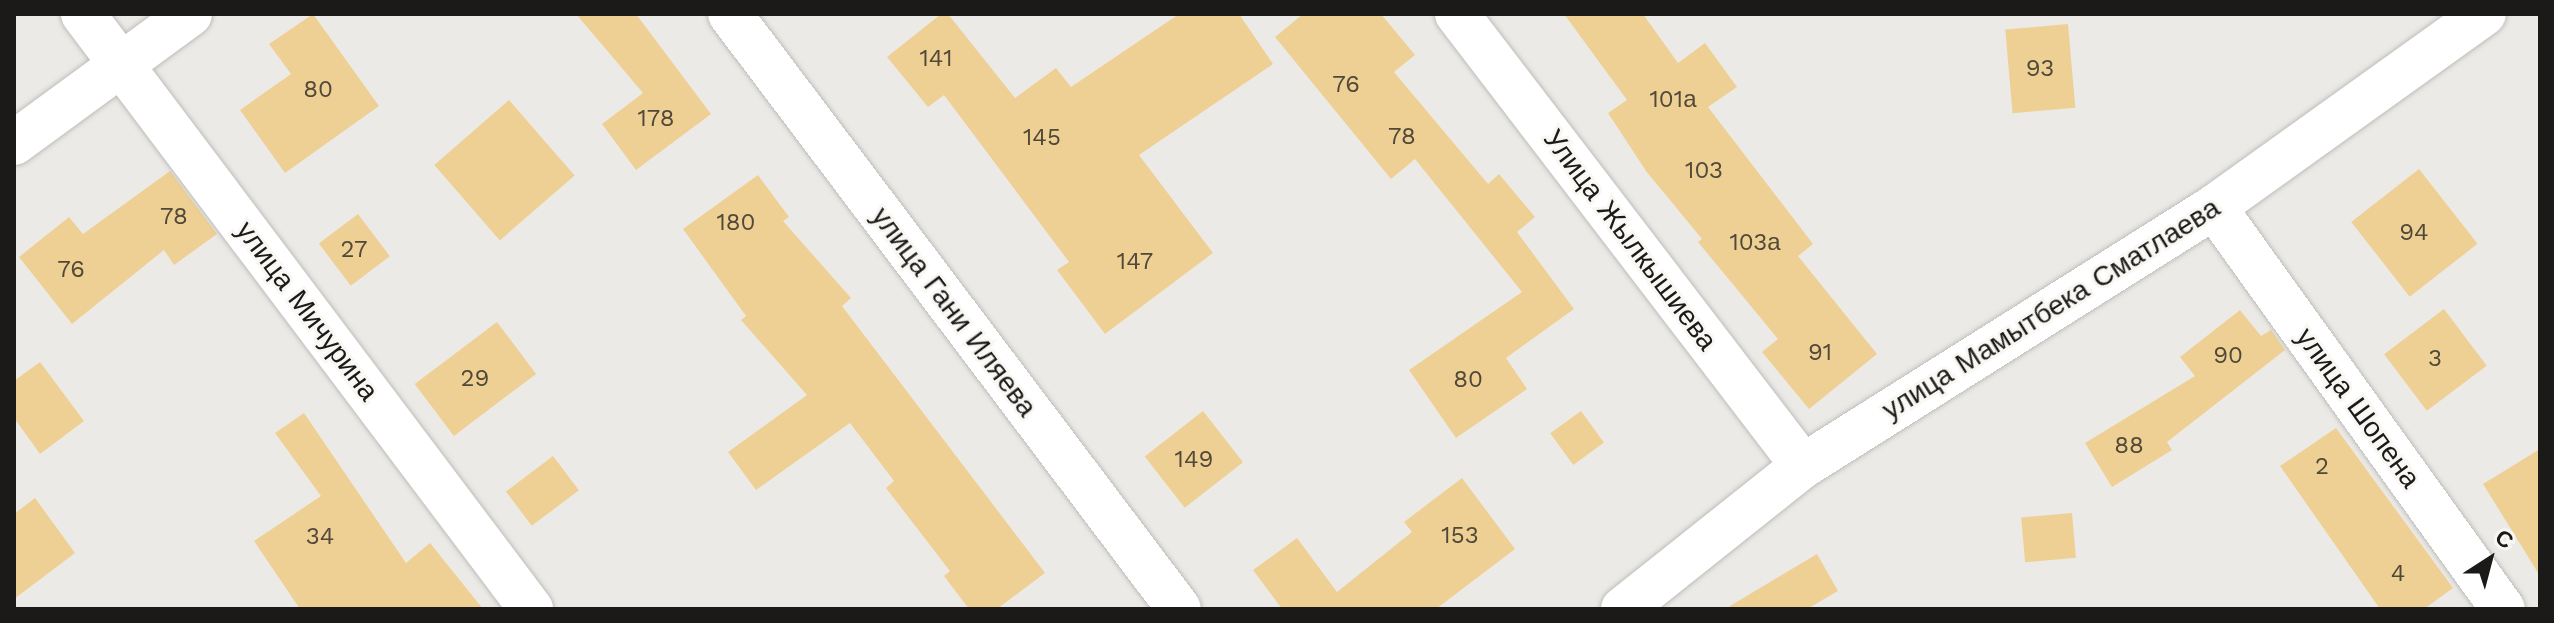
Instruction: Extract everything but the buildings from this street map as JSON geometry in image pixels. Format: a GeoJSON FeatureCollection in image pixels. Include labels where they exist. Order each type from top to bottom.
{"type":"FeatureCollection","features":[{"type":"Feature","properties":{"kind":"street","name":"улица Мичурина"},"geometry":{"type":"LineString","coordinates":[[83,14],[531,609]]}},
{"type":"Feature","properties":{"kind":"street"},"geometry":{"type":"LineString","coordinates":[[14,143],[190,14]]}},
{"type":"Feature","properties":{"kind":"street","name":"улица Гани Иляева"},"geometry":{"type":"LineString","coordinates":[[730,14],[1179,609]]}},
{"type":"Feature","properties":{"kind":"street","name":"Улица Жылкышиева"},"geometry":{"type":"LineString","coordinates":[[1457,14],[1803,466]]}},
{"type":"Feature","properties":{"kind":"street","name":"улица Мамытбека Сматлаева"},"geometry":{"type":"LineString","coordinates":[[1623,609],[1803,466],[2214,207],[2484,14]]}},
{"type":"Feature","properties":{"kind":"street","name":"улица Шопена"},"geometry":{"type":"LineString","coordinates":[[2214,207],[2503,609]]}}]}
